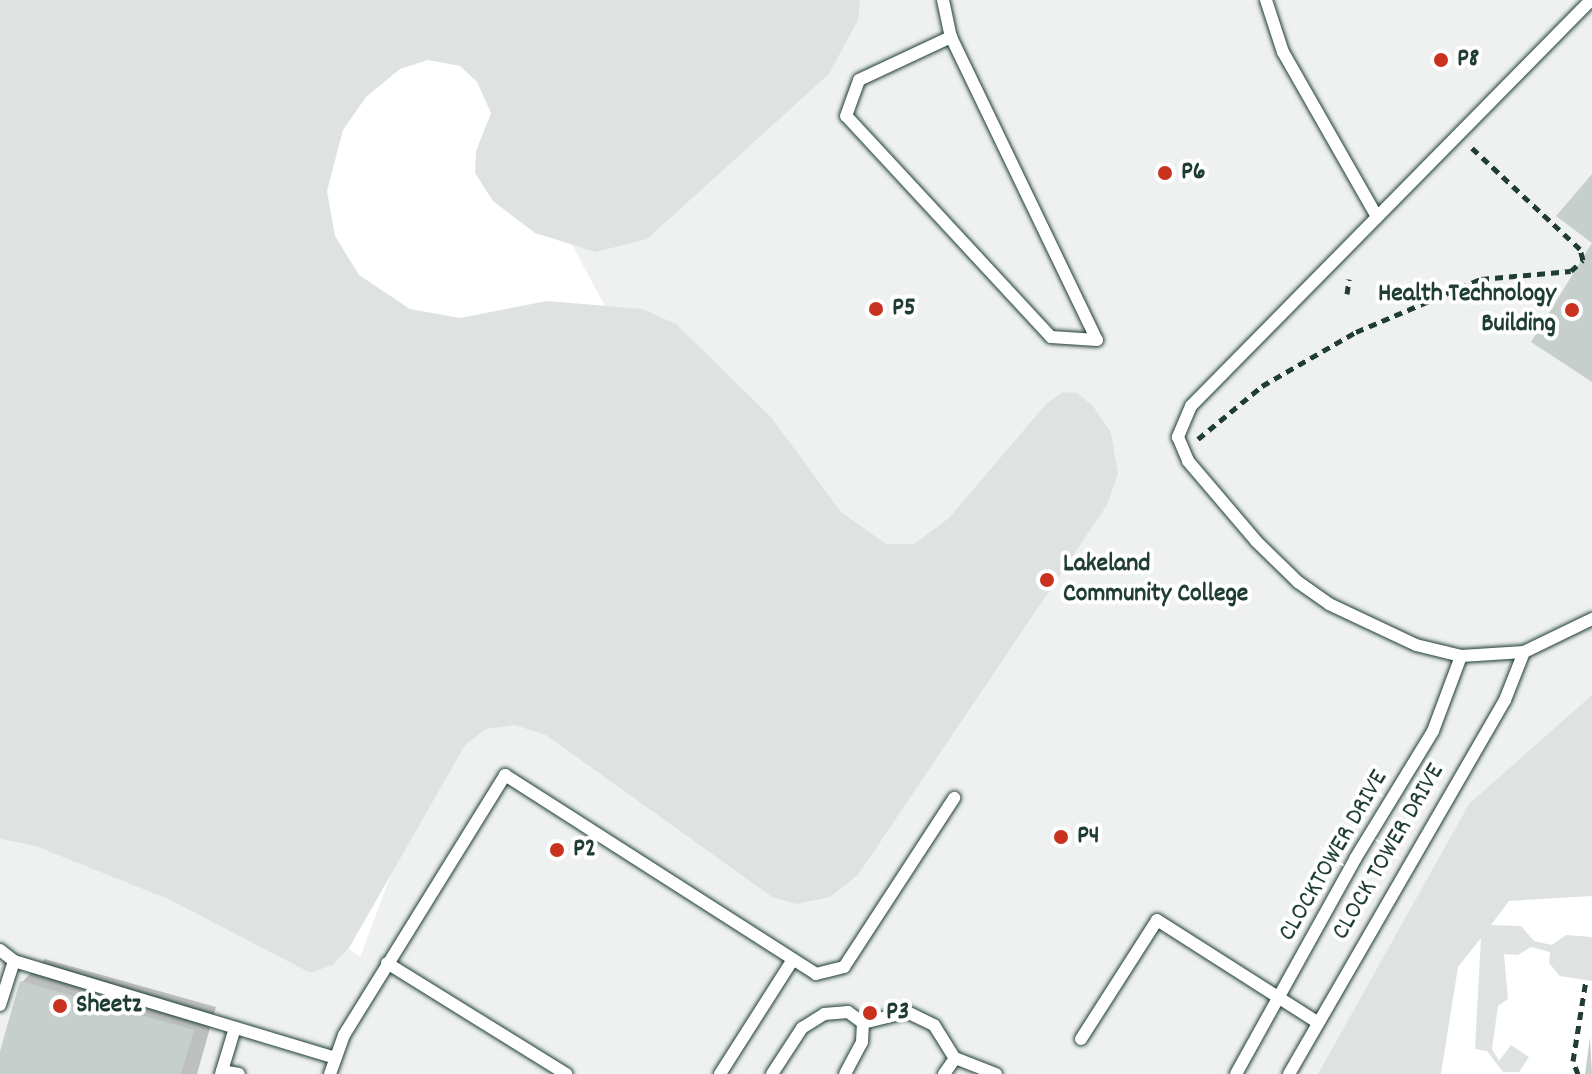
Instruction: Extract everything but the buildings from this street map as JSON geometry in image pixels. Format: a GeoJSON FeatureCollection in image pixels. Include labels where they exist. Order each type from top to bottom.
{"type":"FeatureCollection","features":[{"type":"Feature","properties":{"kind":"lane"},"geometry":{"type":"LineString","coordinates":[[943,0],[951,37],[1097,340],[1051,337],[846,116],[859,80],[951,37]]}},
{"type":"Feature","properties":{"kind":"lane"},"geometry":{"type":"LineString","coordinates":[[1266,0],[1283,52],[1377,217]]}},
{"type":"Feature","properties":{"kind":"lane"},"geometry":{"type":"LineString","coordinates":[[1591,0],[1191,406],[1178,437],[1188,461],[1256,541],[1298,582],[1359,619],[1416,645],[1461,656],[1524,652],[1592,619]]}},
{"type":"Feature","properties":{"kind":"lane","name":"CLOCK TOWER DRIVE"},"geometry":{"type":"LineString","coordinates":[[1289,1074],[1505,700],[1524,652]]}},
{"type":"Feature","properties":{"kind":"lane","name":"CLOCKTOWER DRIVE"},"geometry":{"type":"LineString","coordinates":[[1236,1074],[1355,859],[1433,731],[1461,656]]}},
{"type":"Feature","properties":{"kind":"lane"},"geometry":{"type":"LineString","coordinates":[[330,1074],[387,963],[505,775],[816,974],[844,967],[954,798]]}},
{"type":"Feature","properties":{"kind":"lane"},"geometry":{"type":"LineString","coordinates":[[1081,1039],[1157,920],[1317,1022]]}},
{"type":"Feature","properties":{"kind":"lane"},"geometry":{"type":"LineString","coordinates":[[0,950],[14,961],[336,1058]]}},
{"type":"Feature","properties":{"kind":"lane"},"geometry":{"type":"LineString","coordinates":[[0,1005],[14,961]]}},
{"type":"Feature","properties":{"kind":"lane"},"geometry":{"type":"LineString","coordinates":[[720,1074],[792,961]]}},
{"type":"Feature","properties":{"kind":"lane"},"geometry":{"type":"LineString","coordinates":[[387,963],[566,1074]]}},
{"type":"Feature","properties":{"kind":"lane"},"geometry":{"type":"LineString","coordinates":[[772,1074],[802,1028],[824,1014],[848,1012],[863,1023]]}},
{"type":"Feature","properties":{"kind":"lane"},"geometry":{"type":"LineString","coordinates":[[863,1023],[907,1012],[934,1025],[955,1058],[996,1074]]}},
{"type":"Feature","properties":{"kind":"lane"},"geometry":{"type":"LineString","coordinates":[[845,1074],[862,1042],[863,1023]]}},
{"type":"Feature","properties":{"kind":"lane"},"geometry":{"type":"LineString","coordinates":[[235,1028],[221,1072],[239,1074]]}},
{"type":"Feature","properties":{"kind":"lane"},"geometry":{"type":"LineString","coordinates":[[944,1074],[955,1058]]}},
{"type":"Feature","properties":{"kind":"path"},"geometry":{"type":"LineString","coordinates":[[1197,440],[1262,386],[1356,332],[1481,279],[1571,271],[1583,260],[1580,249],[1472,148]]}},
{"type":"Feature","properties":{"kind":"path"},"geometry":{"type":"LineString","coordinates":[[1347,294],[1349,279]]}},
{"type":"Feature","properties":{"kind":"path"},"geometry":{"type":"LineString","coordinates":[[1578,1074],[1573,1061],[1586,980]]}},
{"type":"Feature","properties":{"kind":"shaded area"},"geometry":{"type":"Polygon","coordinates":[[[0,0],[860,0],[858,20],[829,74],[647,239],[596,252],[535,233],[493,201],[475,173],[476,151],[491,113],[477,82],[460,66],[428,60],[400,69],[366,97],[343,130],[327,191],[335,236],[359,275],[410,309],[460,318],[547,301],[642,309],[676,324],[771,417],[841,512],[886,544],[914,544],[949,518],[1046,404],[1063,392],[1077,393],[1093,406],[1111,433],[1118,474],[1107,505],[858,875],[830,897],[797,904],[772,897],[546,735],[515,725],[486,729],[465,745],[349,948],[333,965],[310,973],[170,900],[35,846],[0,839],[0,0]]]}},
{"type":"Feature","properties":{"kind":"shaded area","name":"Lakeland Community College"},"geometry":{"type":"Polygon","coordinates":[[[440,0],[1592,0],[1592,871],[1449,854],[1375,1074],[0,1074],[0,839],[35,846],[170,900],[310,973],[333,965],[349,948],[360,957],[605,306],[440,0]]]}},
{"type":"Feature","properties":{"kind":"shaded area"},"geometry":{"type":"Polygon","coordinates":[[[1592,695],[1592,896],[1509,901],[1491,925],[1521,926],[1534,941],[1552,945],[1566,935],[1592,937],[1592,981],[1560,976],[1549,963],[1550,952],[1531,947],[1518,955],[1504,954],[1508,999],[1498,1006],[1492,1049],[1499,1061],[1511,1045],[1529,1057],[1519,1072],[1503,1072],[1487,1051],[1475,1049],[1481,938],[1458,967],[1441,1074],[1318,1074],[1469,804],[1592,695]]]}},
{"type":"Feature","properties":{"kind":"place","name":"P8"},"geometry":{"type":"Point","coordinates":[1441,60]}},
{"type":"Feature","properties":{"kind":"place","name":"P6"},"geometry":{"type":"Point","coordinates":[1165,173]}},
{"type":"Feature","properties":{"kind":"place","name":"P5"},"geometry":{"type":"Point","coordinates":[876,309]}},
{"type":"Feature","properties":{"kind":"place","name":"Health Technology Building"},"geometry":{"type":"Point","coordinates":[1572,310]}},
{"type":"Feature","properties":{"kind":"place","name":"Lakeland Community College"},"geometry":{"type":"Point","coordinates":[1047,580]}},
{"type":"Feature","properties":{"kind":"place","name":"P4"},"geometry":{"type":"Point","coordinates":[1061,837]}},
{"type":"Feature","properties":{"kind":"place","name":"P2"},"geometry":{"type":"Point","coordinates":[557,850]}},
{"type":"Feature","properties":{"kind":"place","name":"Sheetz"},"geometry":{"type":"Point","coordinates":[60,1006]}},
{"type":"Feature","properties":{"kind":"place","name":"P3"},"geometry":{"type":"Point","coordinates":[870,1013]}}]}
